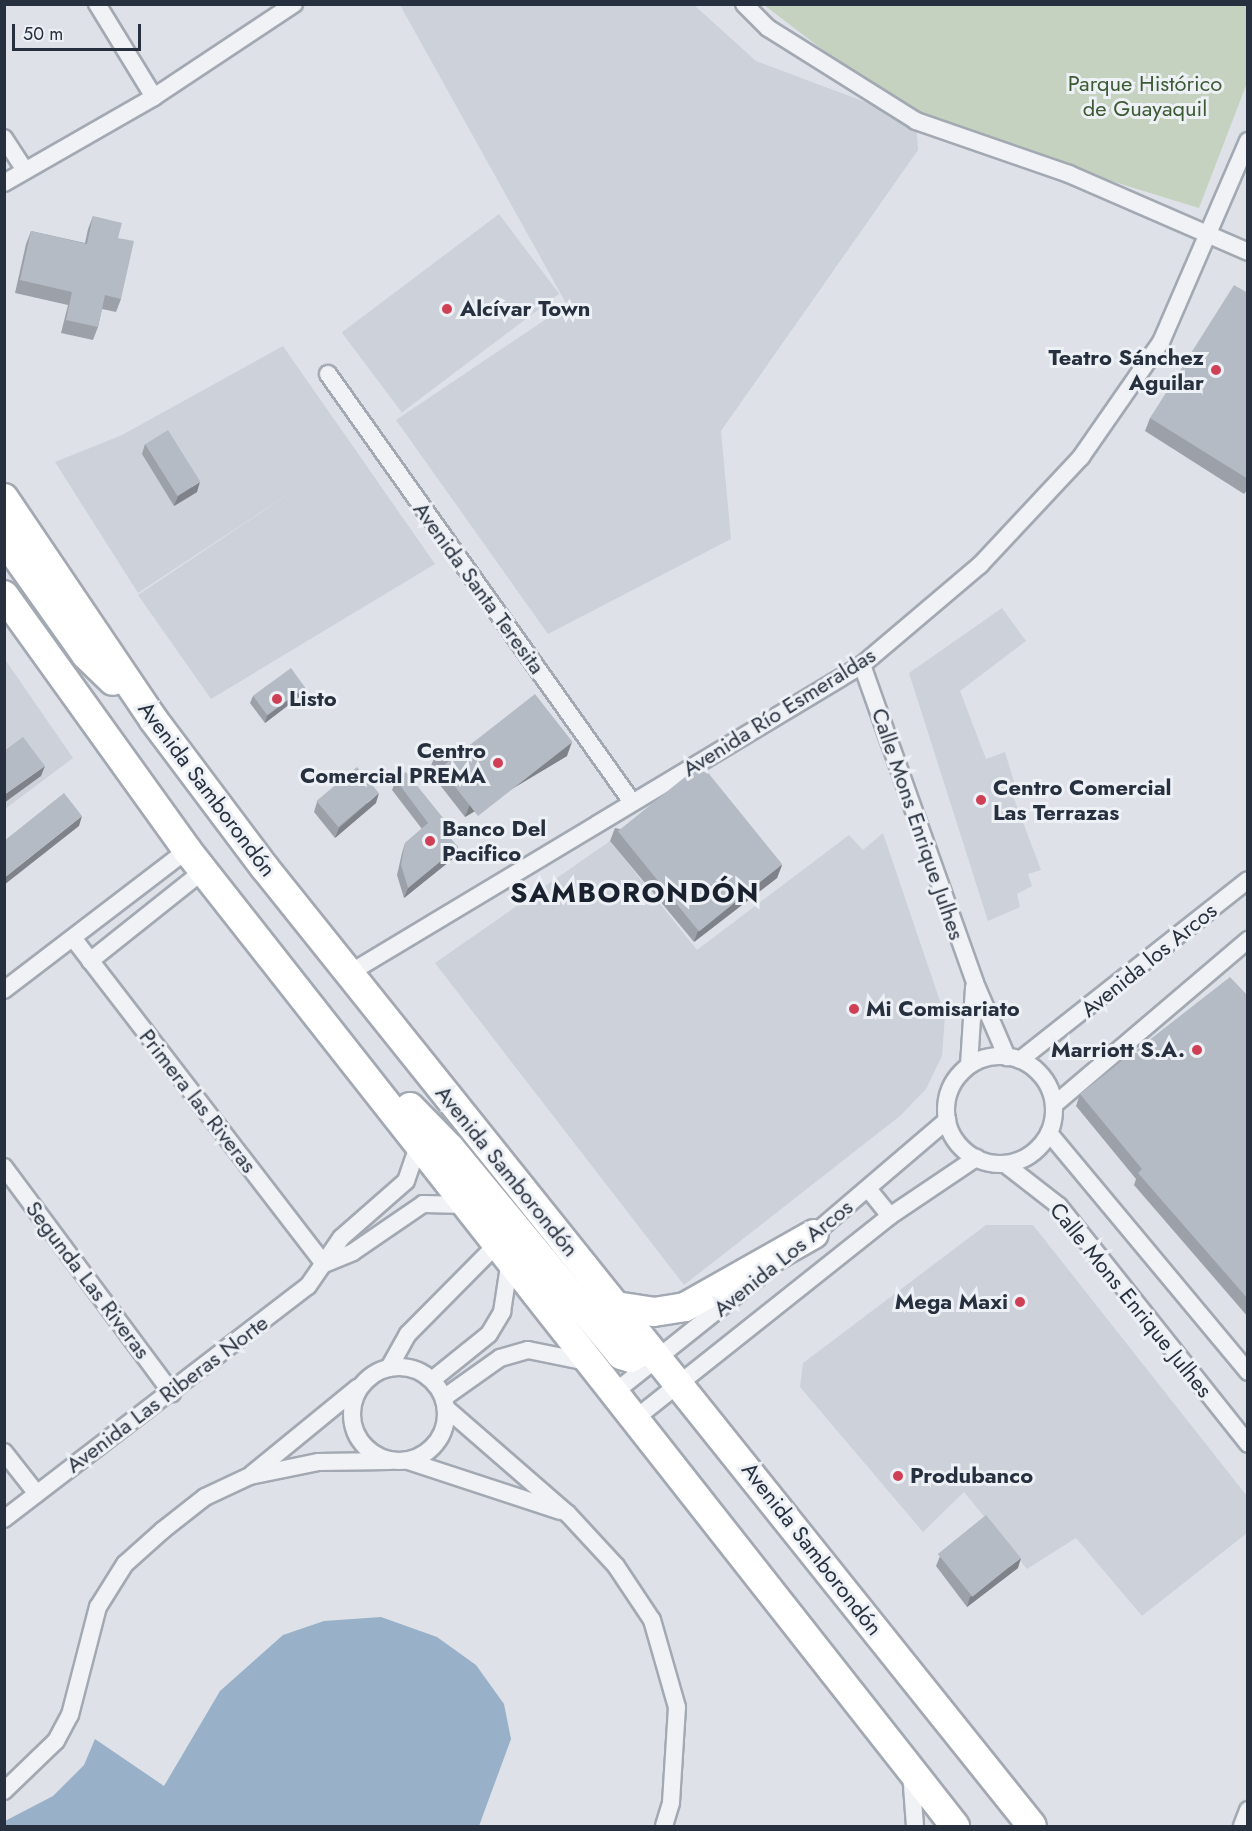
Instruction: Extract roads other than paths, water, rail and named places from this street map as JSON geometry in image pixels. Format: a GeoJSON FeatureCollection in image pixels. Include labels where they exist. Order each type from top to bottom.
{"type":"FeatureCollection","features":[{"type":"Feature","properties":{"kind":"highway","name":"Avenida Samborondón"},"geometry":{"type":"LineString","coordinates":[[4,498],[153,719],[348,974],[1032,1827]]}},
{"type":"Feature","properties":{"kind":"highway"},"geometry":{"type":"LineString","coordinates":[[4,539],[86,655],[153,719]]}},
{"type":"Feature","properties":{"kind":"highway"},"geometry":{"type":"LineString","coordinates":[[4,595],[195,861],[594,1364],[955,1827]]}},
{"type":"Feature","properties":{"kind":"highway"},"geometry":{"type":"LineString","coordinates":[[309,1005],[450,1148],[621,1355],[631,1358],[640,1352],[638,1336]]}},
{"type":"Feature","properties":{"kind":"highway"},"geometry":{"type":"LineString","coordinates":[[616,1306],[654,1312],[685,1306],[814,1234]]}},
{"type":"Feature","properties":{"kind":"street"},"geometry":{"type":"LineString","coordinates":[[97,4],[154,97]]}},
{"type":"Feature","properties":{"kind":"street"},"geometry":{"type":"LineString","coordinates":[[744,4],[768,28],[916,121],[1069,174],[1248,252]]}},
{"type":"Feature","properties":{"kind":"street"},"geometry":{"type":"LineString","coordinates":[[4,183],[154,97],[284,7]]}},
{"type":"Feature","properties":{"kind":"street"},"geometry":{"type":"LineString","coordinates":[[4,138],[25,170]]}},
{"type":"Feature","properties":{"kind":"street","name":"Avenida Río Esmeraldas"},"geometry":{"type":"LineString","coordinates":[[348,974],[862,665],[980,565],[1081,457],[1161,342],[1248,141]]}},
{"type":"Feature","properties":{"kind":"street","name":"Avenida Santa Teresita"},"geometry":{"type":"LineString","coordinates":[[328,374],[632,802]]}},
{"type":"Feature","properties":{"kind":"street","name":"Calle Mons Enrique Julhes"},"geometry":{"type":"LineString","coordinates":[[862,665],[975,983],[1014,1059]]}},
{"type":"Feature","properties":{"kind":"street"},"geometry":{"type":"LineString","coordinates":[[4,990],[73,938],[195,861]]}},
{"type":"Feature","properties":{"kind":"street"},"geometry":{"type":"LineString","coordinates":[[90,962],[195,861]]}},
{"type":"Feature","properties":{"kind":"street","name":"Avenida los Arcos"},"geometry":{"type":"LineString","coordinates":[[1014,1059],[1248,880]]}},
{"type":"Feature","properties":{"kind":"street","name":"Primera las Riveras"},"geometry":{"type":"LineString","coordinates":[[73,938],[324,1264]]}},
{"type":"Feature","properties":{"kind":"street","name":"Avenida los Arcos"},"geometry":{"type":"LineString","coordinates":[[1054,1105],[1248,940]]}},
{"type":"Feature","properties":{"kind":"street","name":"Calle Mons Enrique Julhes"},"geometry":{"type":"LineString","coordinates":[[969,1065],[975,983]]}},
{"type":"Feature","properties":{"kind":"street"},"geometry":{"type":"LineString","coordinates":[[1014,1059],[1043,1078],[1054,1105],[1049,1133],[1038,1149],[1005,1164],[976,1158],[956,1143],[947,1120],[952,1083],[969,1065],[1014,1059]]}},
{"type":"Feature","properties":{"kind":"street","name":"Avenida Los Arcos"},"geometry":{"type":"LineString","coordinates":[[615,1392],[869,1190],[947,1120]]}},
{"type":"Feature","properties":{"kind":"street","name":"Calle Mons Enrique Julhes"},"geometry":{"type":"LineString","coordinates":[[1049,1133],[1248,1372]]}},
{"type":"Feature","properties":{"kind":"street","name":"Avenida Las Riberas Norte"},"geometry":{"type":"LineString","coordinates":[[4,1519],[172,1393],[308,1286],[341,1238],[398,1192],[419,1144]]}},
{"type":"Feature","properties":{"kind":"street","name":"Avenida Los Arcos"},"geometry":{"type":"LineString","coordinates":[[636,1418],[890,1216],[976,1158]]}},
{"type":"Feature","properties":{"kind":"street","name":"Calle Mons Enrique Julhes"},"geometry":{"type":"LineString","coordinates":[[1005,1164],[1059,1206],[1248,1444]]}},
{"type":"Feature","properties":{"kind":"street","name":"Segunda Las Riveras"},"geometry":{"type":"LineString","coordinates":[[4,1167],[172,1393]]}},
{"type":"Feature","properties":{"kind":"street"},"geometry":{"type":"LineString","coordinates":[[869,1190],[890,1216]]}},
{"type":"Feature","properties":{"kind":"street"},"geometry":{"type":"LineString","coordinates":[[324,1264],[353,1252],[423,1204],[468,1206]]}},
{"type":"Feature","properties":{"kind":"street"},"geometry":{"type":"LineString","coordinates":[[250,1476],[363,1384],[390,1368],[408,1334],[504,1251]]}},
{"type":"Feature","properties":{"kind":"street"},"geometry":{"type":"LineString","coordinates":[[432,1380],[489,1334],[502,1312],[504,1251]]}},
{"type":"Feature","properties":{"kind":"street"},"geometry":{"type":"LineString","coordinates":[[408,1461],[437,1442],[446,1402],[500,1358],[528,1350],[594,1364]]}},
{"type":"Feature","properties":{"kind":"street"},"geometry":{"type":"LineString","coordinates":[[390,1368],[416,1370],[432,1380],[446,1402],[567,1513],[615,1566],[652,1620],[677,1707],[671,1803],[664,1827]]}},
{"type":"Feature","properties":{"kind":"street"},"geometry":{"type":"LineString","coordinates":[[363,1384],[352,1406],[354,1430],[368,1451],[390,1461]]}},
{"type":"Feature","properties":{"kind":"street"},"geometry":{"type":"LineString","coordinates":[[4,1452],[37,1494]]}},
{"type":"Feature","properties":{"kind":"street"},"geometry":{"type":"LineString","coordinates":[[4,1791],[56,1741],[70,1715],[98,1607],[125,1564],[205,1497],[250,1476],[318,1462],[408,1461],[567,1513]]}},
{"type":"Feature","properties":{"kind":"street"},"geometry":{"type":"LineString","coordinates":[[910,1769],[915,1827]]}},
{"type":"Feature","properties":{"kind":"street"},"geometry":{"type":"LineString","coordinates":[[1242,1827],[1248,1810]]}},
{"type":"Feature","properties":{"kind":"water"},"geometry":{"type":"Polygon","coordinates":[[[381,1617],[437,1637],[476,1665],[504,1704],[511,1739],[479,1826],[5,1826],[5,1821],[53,1796],[84,1765],[95,1739],[164,1786],[220,1691],[283,1635],[324,1621],[381,1617]]]}},
{"type":"Feature","properties":{"kind":"place","name":"Alcívar Town"},"geometry":{"type":"Point","coordinates":[447,309]}},
{"type":"Feature","properties":{"kind":"place","name":"Teatro Sánchez Aguilar"},"geometry":{"type":"Point","coordinates":[1216,370]}},
{"type":"Feature","properties":{"kind":"place","name":"Listo"},"geometry":{"type":"Point","coordinates":[277,699]}},
{"type":"Feature","properties":{"kind":"place","name":"Centro Comercial PREMA"},"geometry":{"type":"Point","coordinates":[498,763]}},
{"type":"Feature","properties":{"kind":"place","name":"Centro Comercial Las Terrazas"},"geometry":{"type":"Point","coordinates":[981,800]}},
{"type":"Feature","properties":{"kind":"place","name":"Banco Del Pacifico"},"geometry":{"type":"Point","coordinates":[430,841]}},
{"type":"Feature","properties":{"kind":"place","name":"Mi Comisariato"},"geometry":{"type":"Point","coordinates":[854,1009]}},
{"type":"Feature","properties":{"kind":"place","name":"Marriott S.A."},"geometry":{"type":"Point","coordinates":[1197,1050]}},
{"type":"Feature","properties":{"kind":"place","name":"Mega Maxi"},"geometry":{"type":"Point","coordinates":[1020,1302]}},
{"type":"Feature","properties":{"kind":"place","name":"Produbanco"},"geometry":{"type":"Point","coordinates":[898,1476]}},
{"type":"Feature","properties":{"kind":"district","name":"SAMBORONDÓN"},"geometry":{"type":"Point","coordinates":[635,893]}},
{"type":"Feature","properties":{"kind":"park label","name":"Parque Histórico de Guayaquil"},"geometry":{"type":"Point","coordinates":[1145,96]}}]}
